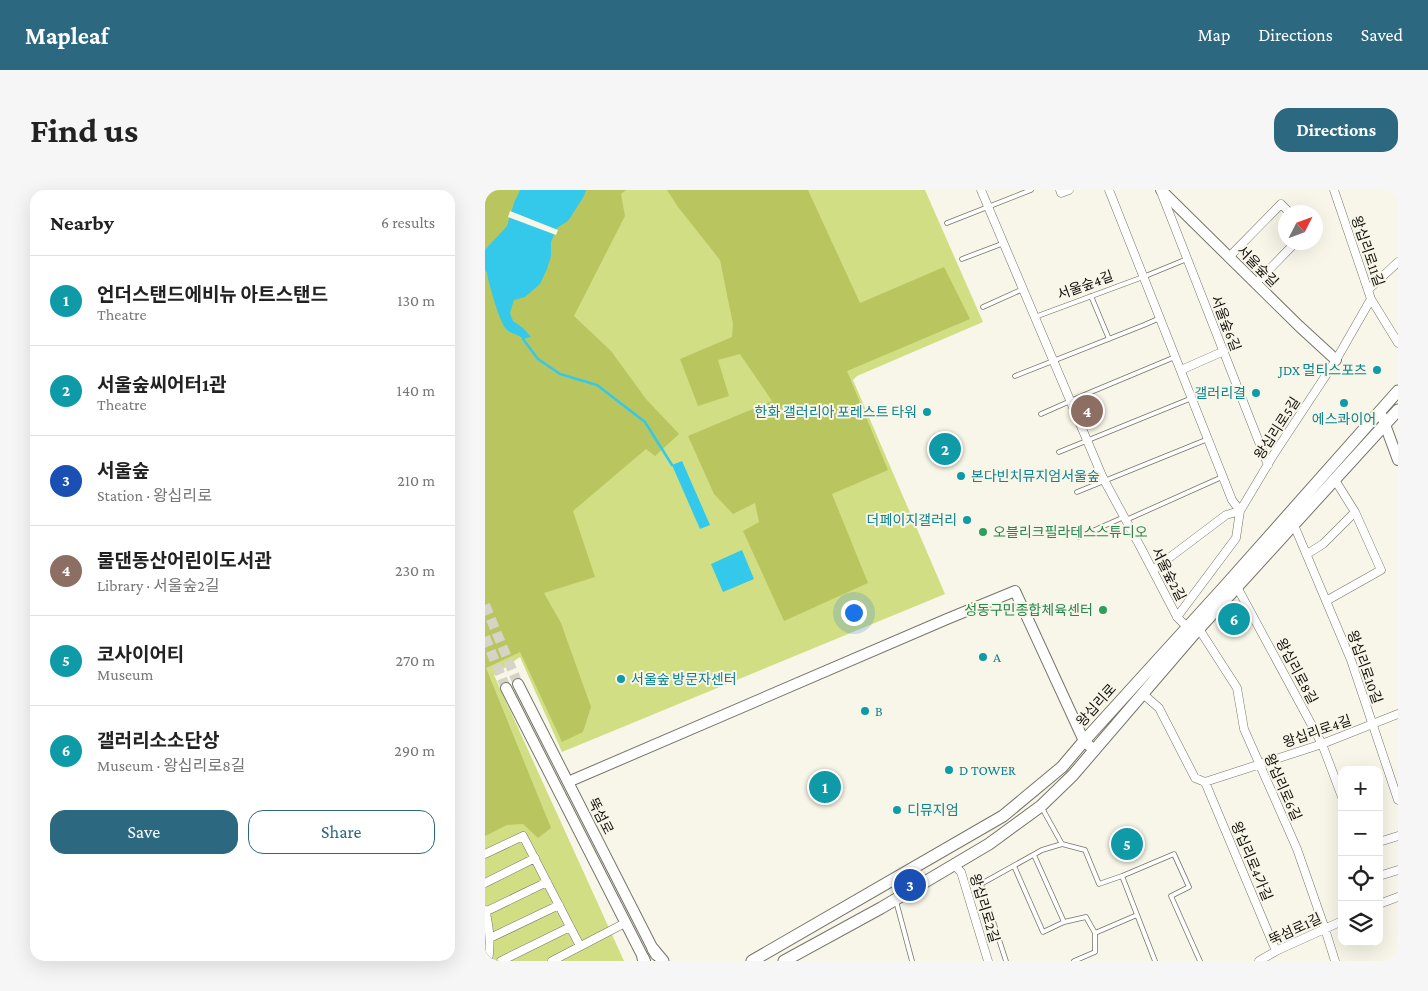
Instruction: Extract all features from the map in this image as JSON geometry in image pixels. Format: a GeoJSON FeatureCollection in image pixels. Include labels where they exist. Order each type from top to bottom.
{"type":"FeatureCollection","features":[{"type":"Feature","properties":{"kind":"main road","name":"왕십리로"},"geometry":{"type":"LineString","coordinates":[[752,961],[1003,816],[1062,767],[1084,740],[1394,395]]}},
{"type":"Feature","properties":{"kind":"main road","name":"왕십리로"},"geometry":{"type":"LineString","coordinates":[[784,961],[989,844],[1041,806],[1073,775],[1199,629],[1398,412]]}},
{"type":"Feature","properties":{"kind":"main road"},"geometry":{"type":"LineString","coordinates":[[653,949],[663,961]]}},
{"type":"Feature","properties":{"kind":"street","name":"서울숲2길"},"geometry":{"type":"LineString","coordinates":[[981,190],[1105,481],[1177,617]]}},
{"type":"Feature","properties":{"kind":"street"},"geometry":{"type":"LineString","coordinates":[[1060,190],[1061,193],[1069,190]]}},
{"type":"Feature","properties":{"kind":"street"},"geometry":{"type":"LineString","coordinates":[[1109,190],[1232,500],[1240,511],[1225,515],[1153,570]]}},
{"type":"Feature","properties":{"kind":"street","name":"서울숲길"},"geometry":{"type":"LineString","coordinates":[[1161,190],[1336,360]]}},
{"type":"Feature","properties":{"kind":"street","name":"서울숲6길"},"geometry":{"type":"LineString","coordinates":[[1161,190],[1268,464]]}},
{"type":"Feature","properties":{"kind":"street","name":"왕십리로11길"},"geometry":{"type":"LineString","coordinates":[[1334,190],[1371,299],[1398,343]]}},
{"type":"Feature","properties":{"kind":"street"},"geometry":{"type":"LineString","coordinates":[[1229,257],[1278,207]]}},
{"type":"Feature","properties":{"kind":"street"},"geometry":{"type":"LineString","coordinates":[[1256,283],[1288,250]]}},
{"type":"Feature","properties":{"kind":"street"},"geometry":{"type":"LineString","coordinates":[[1368,290],[1398,262]]}},
{"type":"Feature","properties":{"kind":"street","name":"왕십리로5길"},"geometry":{"type":"LineString","coordinates":[[1177,617],[1235,538],[1240,511],[1268,464],[1336,360],[1371,299]]}},
{"type":"Feature","properties":{"kind":"street"},"geometry":{"type":"LineString","coordinates":[[1181,370],[1224,351]]}},
{"type":"Feature","properties":{"kind":"street"},"geometry":{"type":"LineString","coordinates":[[1394,395],[1398,412]]}},
{"type":"Feature","properties":{"kind":"street"},"geometry":{"type":"LineString","coordinates":[[1380,411],[1398,460]]}},
{"type":"Feature","properties":{"kind":"street"},"geometry":{"type":"LineString","coordinates":[[1326,601],[1381,570],[1355,512],[1335,480]]}},
{"type":"Feature","properties":{"kind":"street"},"geometry":{"type":"LineString","coordinates":[[1307,554],[1323,544],[1355,512]]}},
{"type":"Feature","properties":{"kind":"street","name":"왕십리로10길"},"geometry":{"type":"LineString","coordinates":[[1294,525],[1351,660],[1398,800]]}},
{"type":"Feature","properties":{"kind":"street","name":"왕십리로8길"},"geometry":{"type":"LineString","coordinates":[[1237,587],[1322,744],[1338,786]]}},
{"type":"Feature","properties":{"kind":"street"},"geometry":{"type":"LineString","coordinates":[[567,782],[1015,591],[1084,740],[1094,750]]}},
{"type":"Feature","properties":{"kind":"street"},"geometry":{"type":"LineString","coordinates":[[1177,617],[1187,627]]}},
{"type":"Feature","properties":{"kind":"street","name":"왕십리로6길"},"geometry":{"type":"LineString","coordinates":[[1199,629],[1237,688],[1244,729],[1297,849],[1335,961]]}},
{"type":"Feature","properties":{"kind":"street","name":"뚝섬로"},"geometry":{"type":"LineString","coordinates":[[518,684],[658,961]]}},
{"type":"Feature","properties":{"kind":"street","name":"뚝섬로"},"geometry":{"type":"LineString","coordinates":[[506,688],[644,960]]}},
{"type":"Feature","properties":{"kind":"street"},"geometry":{"type":"LineString","coordinates":[[1143,694],[1159,708],[1195,778],[1205,782]]}},
{"type":"Feature","properties":{"kind":"street","name":"왕십리로4길"},"geometry":{"type":"LineString","coordinates":[[1205,782],[1322,744],[1398,714]]}},
{"type":"Feature","properties":{"kind":"street","name":"왕십리로4가길"},"geometry":{"type":"LineString","coordinates":[[1205,782],[1275,951]]}},
{"type":"Feature","properties":{"kind":"street"},"geometry":{"type":"LineString","coordinates":[[485,854],[523,836],[580,946]]}},
{"type":"Feature","properties":{"kind":"street"},"geometry":{"type":"LineString","coordinates":[[1383,841],[1398,836]]}},
{"type":"Feature","properties":{"kind":"street"},"geometry":{"type":"LineString","coordinates":[[485,883],[535,858]]}},
{"type":"Feature","properties":{"kind":"street","name":"왕십리로2길"},"geometry":{"type":"LineString","coordinates":[[954,865],[961,872],[988,961]]}},
{"type":"Feature","properties":{"kind":"street"},"geometry":{"type":"LineString","coordinates":[[1383,875],[1398,870]]}},
{"type":"Feature","properties":{"kind":"street"},"geometry":{"type":"LineString","coordinates":[[488,961],[491,944],[485,911],[547,882]]}},
{"type":"Feature","properties":{"kind":"street"},"geometry":{"type":"LineString","coordinates":[[1383,903],[1398,898]]}},
{"type":"Feature","properties":{"kind":"street"},"geometry":{"type":"LineString","coordinates":[[490,938],[559,906]]}},
{"type":"Feature","properties":{"kind":"street"},"geometry":{"type":"LineString","coordinates":[[552,961],[625,923]]}},
{"type":"Feature","properties":{"kind":"street","name":"뚝섬로1길"},"geometry":{"type":"LineString","coordinates":[[1259,961],[1275,951],[1338,923]]}},
{"type":"Feature","properties":{"kind":"street"},"geometry":{"type":"LineString","coordinates":[[501,961],[570,927]]}},
{"type":"Feature","properties":{"kind":"lane"},"geometry":{"type":"LineString","coordinates":[[947,223],[1031,190]]}},
{"type":"Feature","properties":{"kind":"lane"},"geometry":{"type":"LineString","coordinates":[[962,259],[1004,243]]}},
{"type":"Feature","properties":{"kind":"lane","name":"서울숲4길"},"geometry":{"type":"LineString","coordinates":[[1035,317],[1187,259]]}},
{"type":"Feature","properties":{"kind":"lane"},"geometry":{"type":"LineString","coordinates":[[983,307],[1023,290]]}},
{"type":"Feature","properties":{"kind":"lane"},"geometry":{"type":"LineString","coordinates":[[1091,296],[1109,339]]}},
{"type":"Feature","properties":{"kind":"lane"},"geometry":{"type":"LineString","coordinates":[[1015,376],[1160,318]]}},
{"type":"Feature","properties":{"kind":"lane"},"geometry":{"type":"LineString","coordinates":[[1041,414],[1175,357]]}},
{"type":"Feature","properties":{"kind":"lane"},"geometry":{"type":"LineString","coordinates":[[1059,452],[1192,398]]}},
{"type":"Feature","properties":{"kind":"lane"},"geometry":{"type":"LineString","coordinates":[[1077,492],[1208,439]]}},
{"type":"Feature","properties":{"kind":"lane"},"geometry":{"type":"LineString","coordinates":[[1079,537],[1223,477]]}},
{"type":"Feature","properties":{"kind":"lane"},"geometry":{"type":"LineString","coordinates":[[1041,806],[1062,844]]}},
{"type":"Feature","properties":{"kind":"lane"},"geometry":{"type":"LineString","coordinates":[[1006,961],[981,884],[1042,850],[1062,844],[1085,850],[1099,884],[1174,854],[1189,887],[1171,896],[1200,961]]}},
{"type":"Feature","properties":{"kind":"lane"},"geometry":{"type":"LineString","coordinates":[[1034,855],[1064,922]]}},
{"type":"Feature","properties":{"kind":"lane"},"geometry":{"type":"LineString","coordinates":[[1014,866],[1043,932],[1064,922],[1086,917],[1095,933],[1095,952],[1074,961]]}},
{"type":"Feature","properties":{"kind":"lane"},"geometry":{"type":"LineString","coordinates":[[1122,876],[1155,961]]}},
{"type":"Feature","properties":{"kind":"lane"},"geometry":{"type":"LineString","coordinates":[[895,898],[912,961]]}},
{"type":"Feature","properties":{"kind":"lane"},"geometry":{"type":"LineString","coordinates":[[1095,933],[1137,915]]}},
{"type":"Feature","properties":{"kind":"green space"},"geometry":{"type":"Polygon","coordinates":[[[485,190],[925,190],[983,322],[857,376],[853,380],[945,594],[562,752],[520,657],[494,675],[624,961],[485,961],[485,190]]]}},
{"type":"Feature","properties":{"kind":"green space"},"geometry":{"type":"Polygon","coordinates":[[[485,190],[626,190],[621,194],[625,216],[574,316],[611,351],[646,399],[679,434],[655,456],[646,449],[573,511],[595,577],[544,593],[561,623],[591,707],[583,732],[562,742],[520,652],[486,668],[551,828],[538,838],[523,824],[507,825],[485,836],[485,190]]]}},
{"type":"Feature","properties":{"kind":"green space"},"geometry":{"type":"Polygon","coordinates":[[[667,190],[808,190],[860,303],[944,267],[970,319],[847,371],[888,470],[832,494],[868,583],[784,621],[743,531],[759,522],[755,503],[733,514],[714,494],[688,436],[772,401],[740,354],[718,360],[729,396],[698,406],[680,359],[732,337],[733,324],[720,260],[667,190]]]}},
{"type":"Feature","properties":{"kind":"water"},"geometry":{"type":"Polygon","coordinates":[[[520,190],[586,190],[568,221],[557,228],[551,242],[551,256],[540,284],[525,297],[514,300],[510,313],[513,321],[531,337],[523,339],[508,331],[503,325],[485,270],[485,250],[507,226],[520,190]]]}},
{"type":"Feature","properties":{"kind":"water"},"geometry":{"type":"Polygon","coordinates":[[[682,461],[710,525],[700,529],[672,465],[682,461]]]}},
{"type":"Feature","properties":{"kind":"water"},"geometry":{"type":"Polygon","coordinates":[[[742,550],[754,579],[723,592],[711,564],[742,550]]]}},
{"type":"Feature","properties":{"kind":"pier"},"geometry":{"type":"Polygon","coordinates":[[[510,211],[558,230],[556,235],[508,217],[510,211]]]}},
{"type":"Feature","properties":{"kind":"waterway"},"geometry":{"type":"LineString","coordinates":[[523,339],[538,359],[560,374],[597,385],[645,422],[672,465]]}},
{"type":"Feature","properties":{"kind":"tunnel"},"geometry":{"type":"LineString","coordinates":[[485,605],[518,684]]}},
{"type":"Feature","properties":{"kind":"tunnel"},"geometry":{"type":"LineString","coordinates":[[485,637],[506,688]]}},
{"type":"Feature","properties":{"kind":"place","name":"JDX 멀티스포츠"},"geometry":{"type":"Point","coordinates":[1377,370]}},
{"type":"Feature","properties":{"kind":"place","name":"갤러리결"},"geometry":{"type":"Point","coordinates":[1256,393]}},
{"type":"Feature","properties":{"kind":"place","name":"에스콰이어"},"geometry":{"type":"Point","coordinates":[1344,403]}},
{"type":"Feature","properties":{"kind":"place","name":"물댄동산어린이도서관"},"geometry":{"type":"Point","coordinates":[1087,411]}},
{"type":"Feature","properties":{"kind":"place","name":"한화 갤러리아 포레스트 타워"},"geometry":{"type":"Point","coordinates":[927,412]}},
{"type":"Feature","properties":{"kind":"place","name":"서울숲씨어터1관"},"geometry":{"type":"Point","coordinates":[945,449]}},
{"type":"Feature","properties":{"kind":"place","name":"본다빈치뮤지엄서울숲"},"geometry":{"type":"Point","coordinates":[961,476]}},
{"type":"Feature","properties":{"kind":"place","name":"더페이지갤러리"},"geometry":{"type":"Point","coordinates":[967,520]}},
{"type":"Feature","properties":{"kind":"place","name":"오블리크필라테스스튜디오"},"geometry":{"type":"Point","coordinates":[983,532]}},
{"type":"Feature","properties":{"kind":"place","name":"성동구민종합체육센터"},"geometry":{"type":"Point","coordinates":[1103,610]}},
{"type":"Feature","properties":{"kind":"place","name":"갤러리소소단상"},"geometry":{"type":"Point","coordinates":[1234,619]}},
{"type":"Feature","properties":{"kind":"place","name":"A"},"geometry":{"type":"Point","coordinates":[983,657]}},
{"type":"Feature","properties":{"kind":"place","name":"서울숲 방문자센터"},"geometry":{"type":"Point","coordinates":[621,679]}},
{"type":"Feature","properties":{"kind":"place","name":"B"},"geometry":{"type":"Point","coordinates":[865,711]}},
{"type":"Feature","properties":{"kind":"place","name":"D TOWER"},"geometry":{"type":"Point","coordinates":[949,770]}},
{"type":"Feature","properties":{"kind":"place","name":"언더스탠드에비뉴 아트스탠드"},"geometry":{"type":"Point","coordinates":[825,787]}},
{"type":"Feature","properties":{"kind":"place","name":"디뮤지엄"},"geometry":{"type":"Point","coordinates":[897,810]}},
{"type":"Feature","properties":{"kind":"place","name":"코사이어티"},"geometry":{"type":"Point","coordinates":[1127,844]}},
{"type":"Feature","properties":{"kind":"place","name":"서울숲"},"geometry":{"type":"Point","coordinates":[910,885]}}]}
